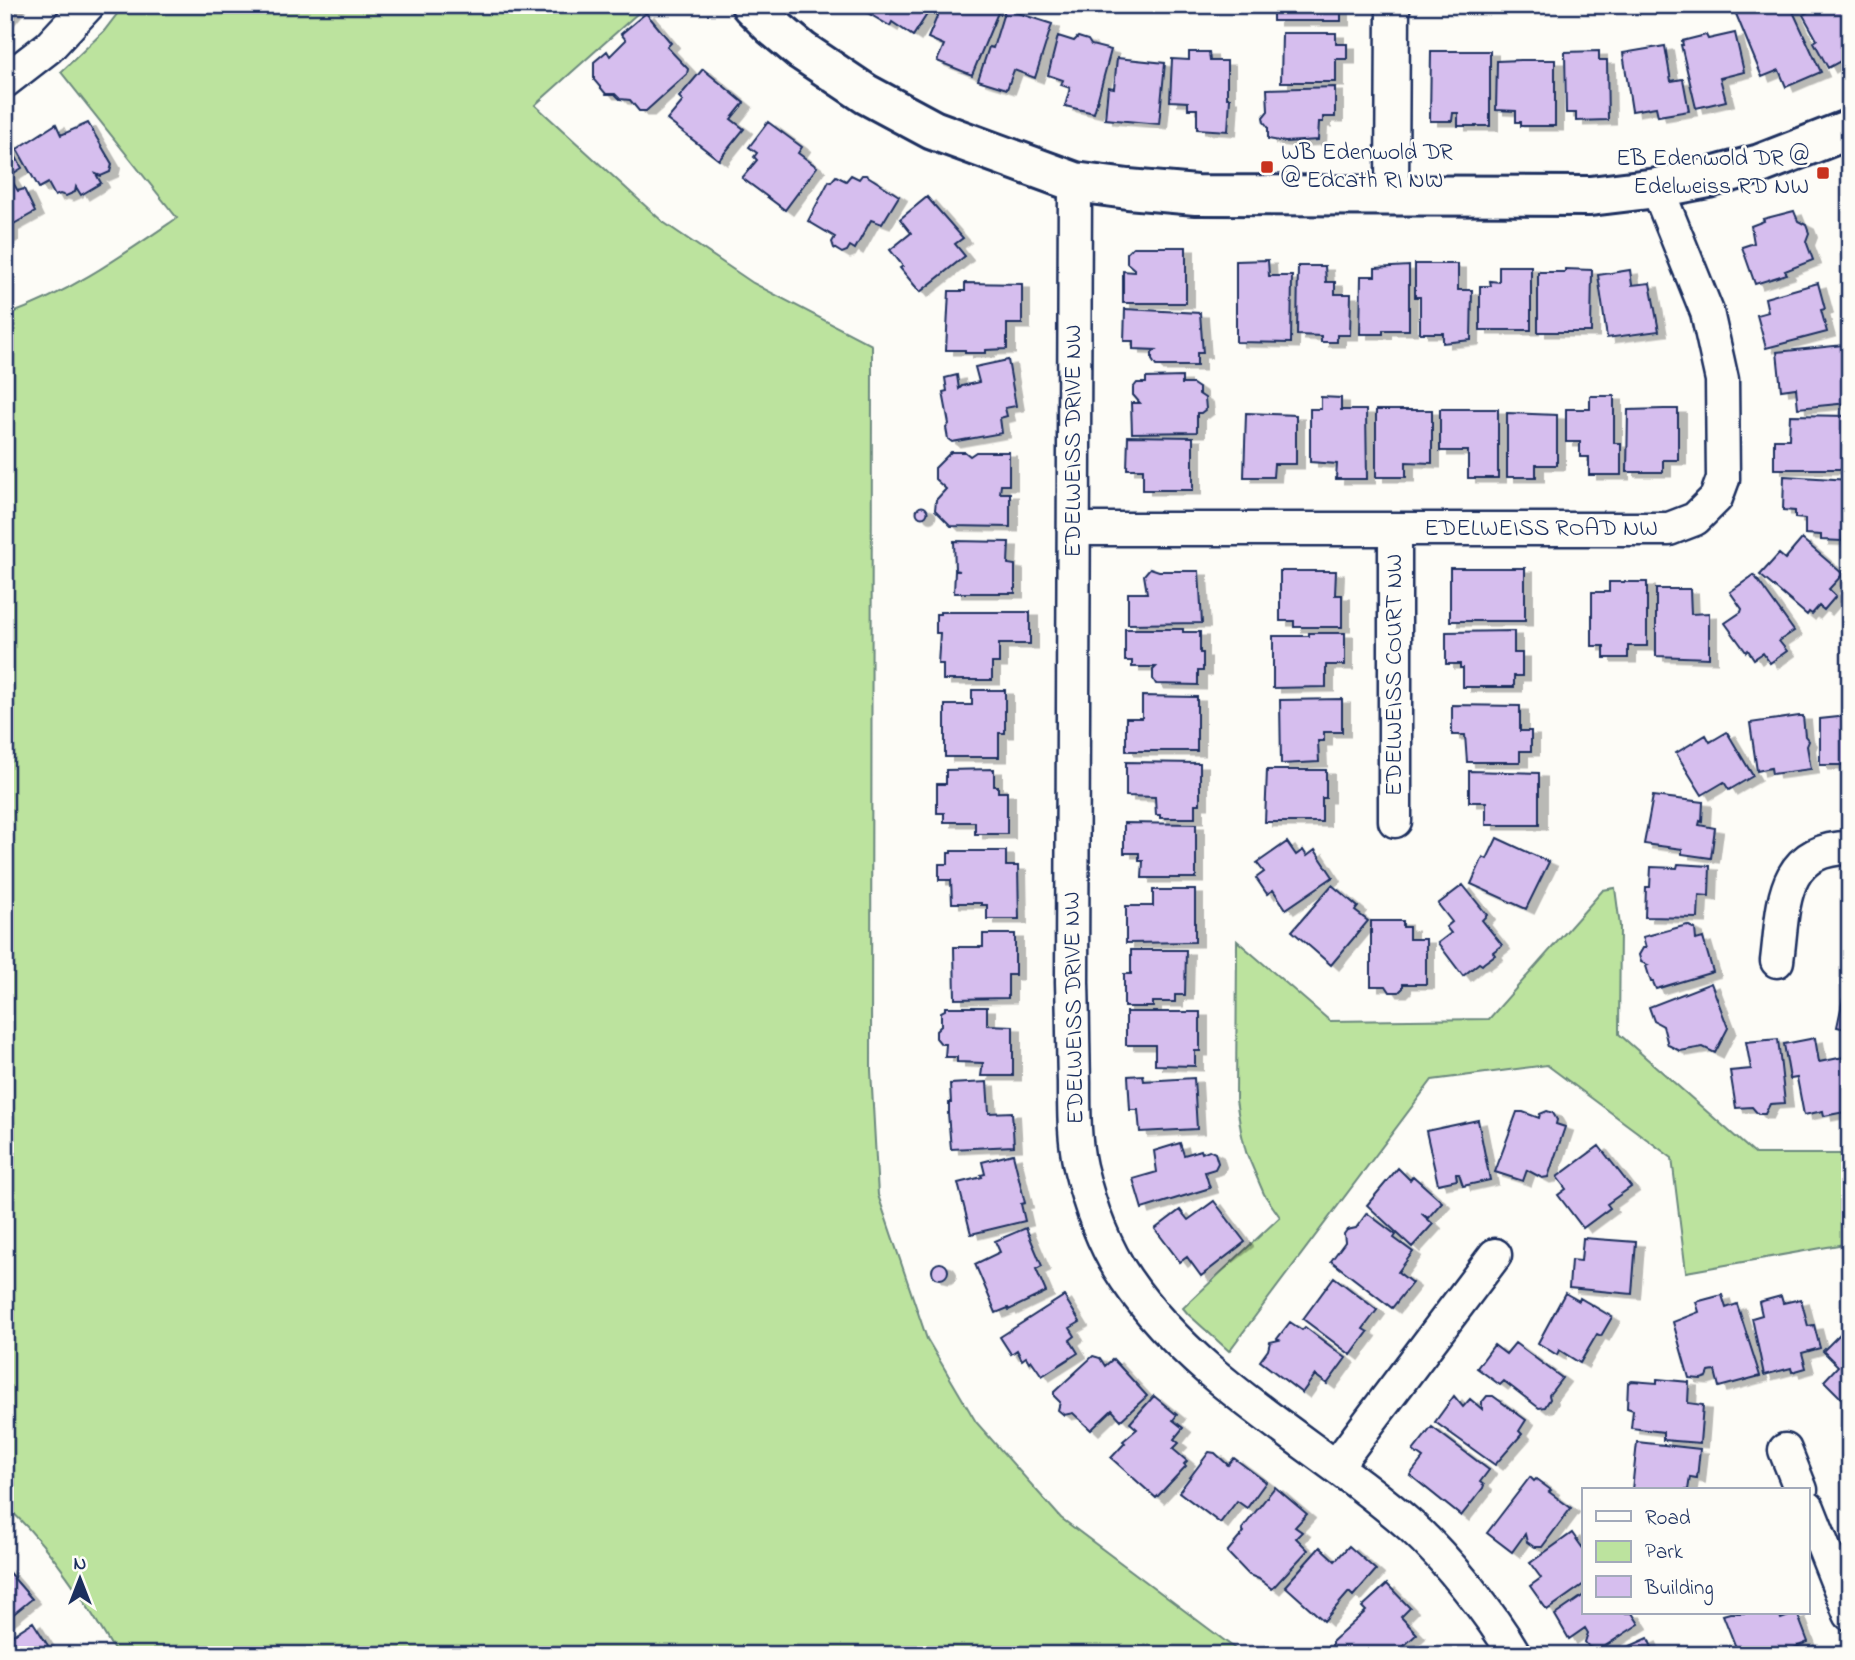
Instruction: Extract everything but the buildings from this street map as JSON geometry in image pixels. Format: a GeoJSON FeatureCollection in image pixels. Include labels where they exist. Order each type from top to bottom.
{"type":"FeatureCollection","features":[{"type":"Feature","properties":{"kind":"street"},"geometry":{"type":"LineString","coordinates":[[5,81],[50,47],[88,5]]}},
{"type":"Feature","properties":{"kind":"street"},"geometry":{"type":"LineString","coordinates":[[751,5],[802,51],[866,94],[933,130],[1074,182],[1128,189],[1196,195],[1590,196],[1657,188],[1708,178],[1760,164],[1850,129]]}},
{"type":"Feature","properties":{"kind":"street"},"geometry":{"type":"LineString","coordinates":[[1392,196],[1393,5]]}},
{"type":"Feature","properties":{"kind":"street","name":"EDELWEISS DRIVE NW"},"geometry":{"type":"LineString","coordinates":[[1074,182],[1072,982],[1074,1112],[1080,1165],[1102,1234],[1124,1277],[1156,1319],[1178,1343],[1225,1385],[1335,1466],[1413,1529],[1451,1569],[1515,1655]]}},
{"type":"Feature","properties":{"kind":"street","name":"EDELWEISS ROAD NW"},"geometry":{"type":"LineString","coordinates":[[1075,529],[1669,530],[1695,519],[1716,498],[1723,479],[1722,380],[1707,312],[1657,188]]}},
{"type":"Feature","properties":{"kind":"street","name":"EDELWEISS COURT NW"},"geometry":{"type":"LineString","coordinates":[[1395,530],[1395,821]]}},
{"type":"Feature","properties":{"kind":"street"},"geometry":{"type":"LineString","coordinates":[[1777,961],[1786,886],[1797,870],[1825,849],[1850,848]]}},
{"type":"Feature","properties":{"kind":"street"},"geometry":{"type":"LineString","coordinates":[[1335,1466],[1495,1255]]}},
{"type":"Feature","properties":{"kind":"street"},"geometry":{"type":"LineString","coordinates":[[1785,1450],[1800,1488]]}},
{"type":"Feature","properties":{"kind":"street"},"geometry":{"type":"LineString","coordinates":[[1810,1513],[1850,1614]]}},
{"type":"Feature","properties":{"kind":"green space"},"geometry":{"type":"Polygon","coordinates":[[[124,5],[647,5],[535,105],[663,222],[753,283],[872,345],[871,1070],[878,1195],[927,1339],[976,1422],[1061,1518],[1240,1655],[117,1655],[53,1557],[5,1505],[5,316],[73,285],[177,218],[61,72],[104,31],[124,5]]]}},
{"type":"Feature","properties":{"kind":"green space"},"geometry":{"type":"Polygon","coordinates":[[[1615,888],[1620,926],[1619,1034],[1755,1154],[1850,1154],[1850,1247],[1844,1244],[1686,1272],[1672,1158],[1547,1065],[1432,1080],[1229,1351],[1188,1314],[1183,1308],[1280,1217],[1264,1194],[1246,1152],[1236,1100],[1237,941],[1330,1021],[1489,1019],[1603,890],[1615,888]]]}},
{"type":"Feature","properties":{"kind":"place","name":"WB Edenwold DR @ Edcath RI NW"},"geometry":{"type":"Point","coordinates":[1267,167]}},
{"type":"Feature","properties":{"kind":"place","name":"EB Edenwold DR @ Edelweiss RD NW"},"geometry":{"type":"Point","coordinates":[1823,173]}}]}
